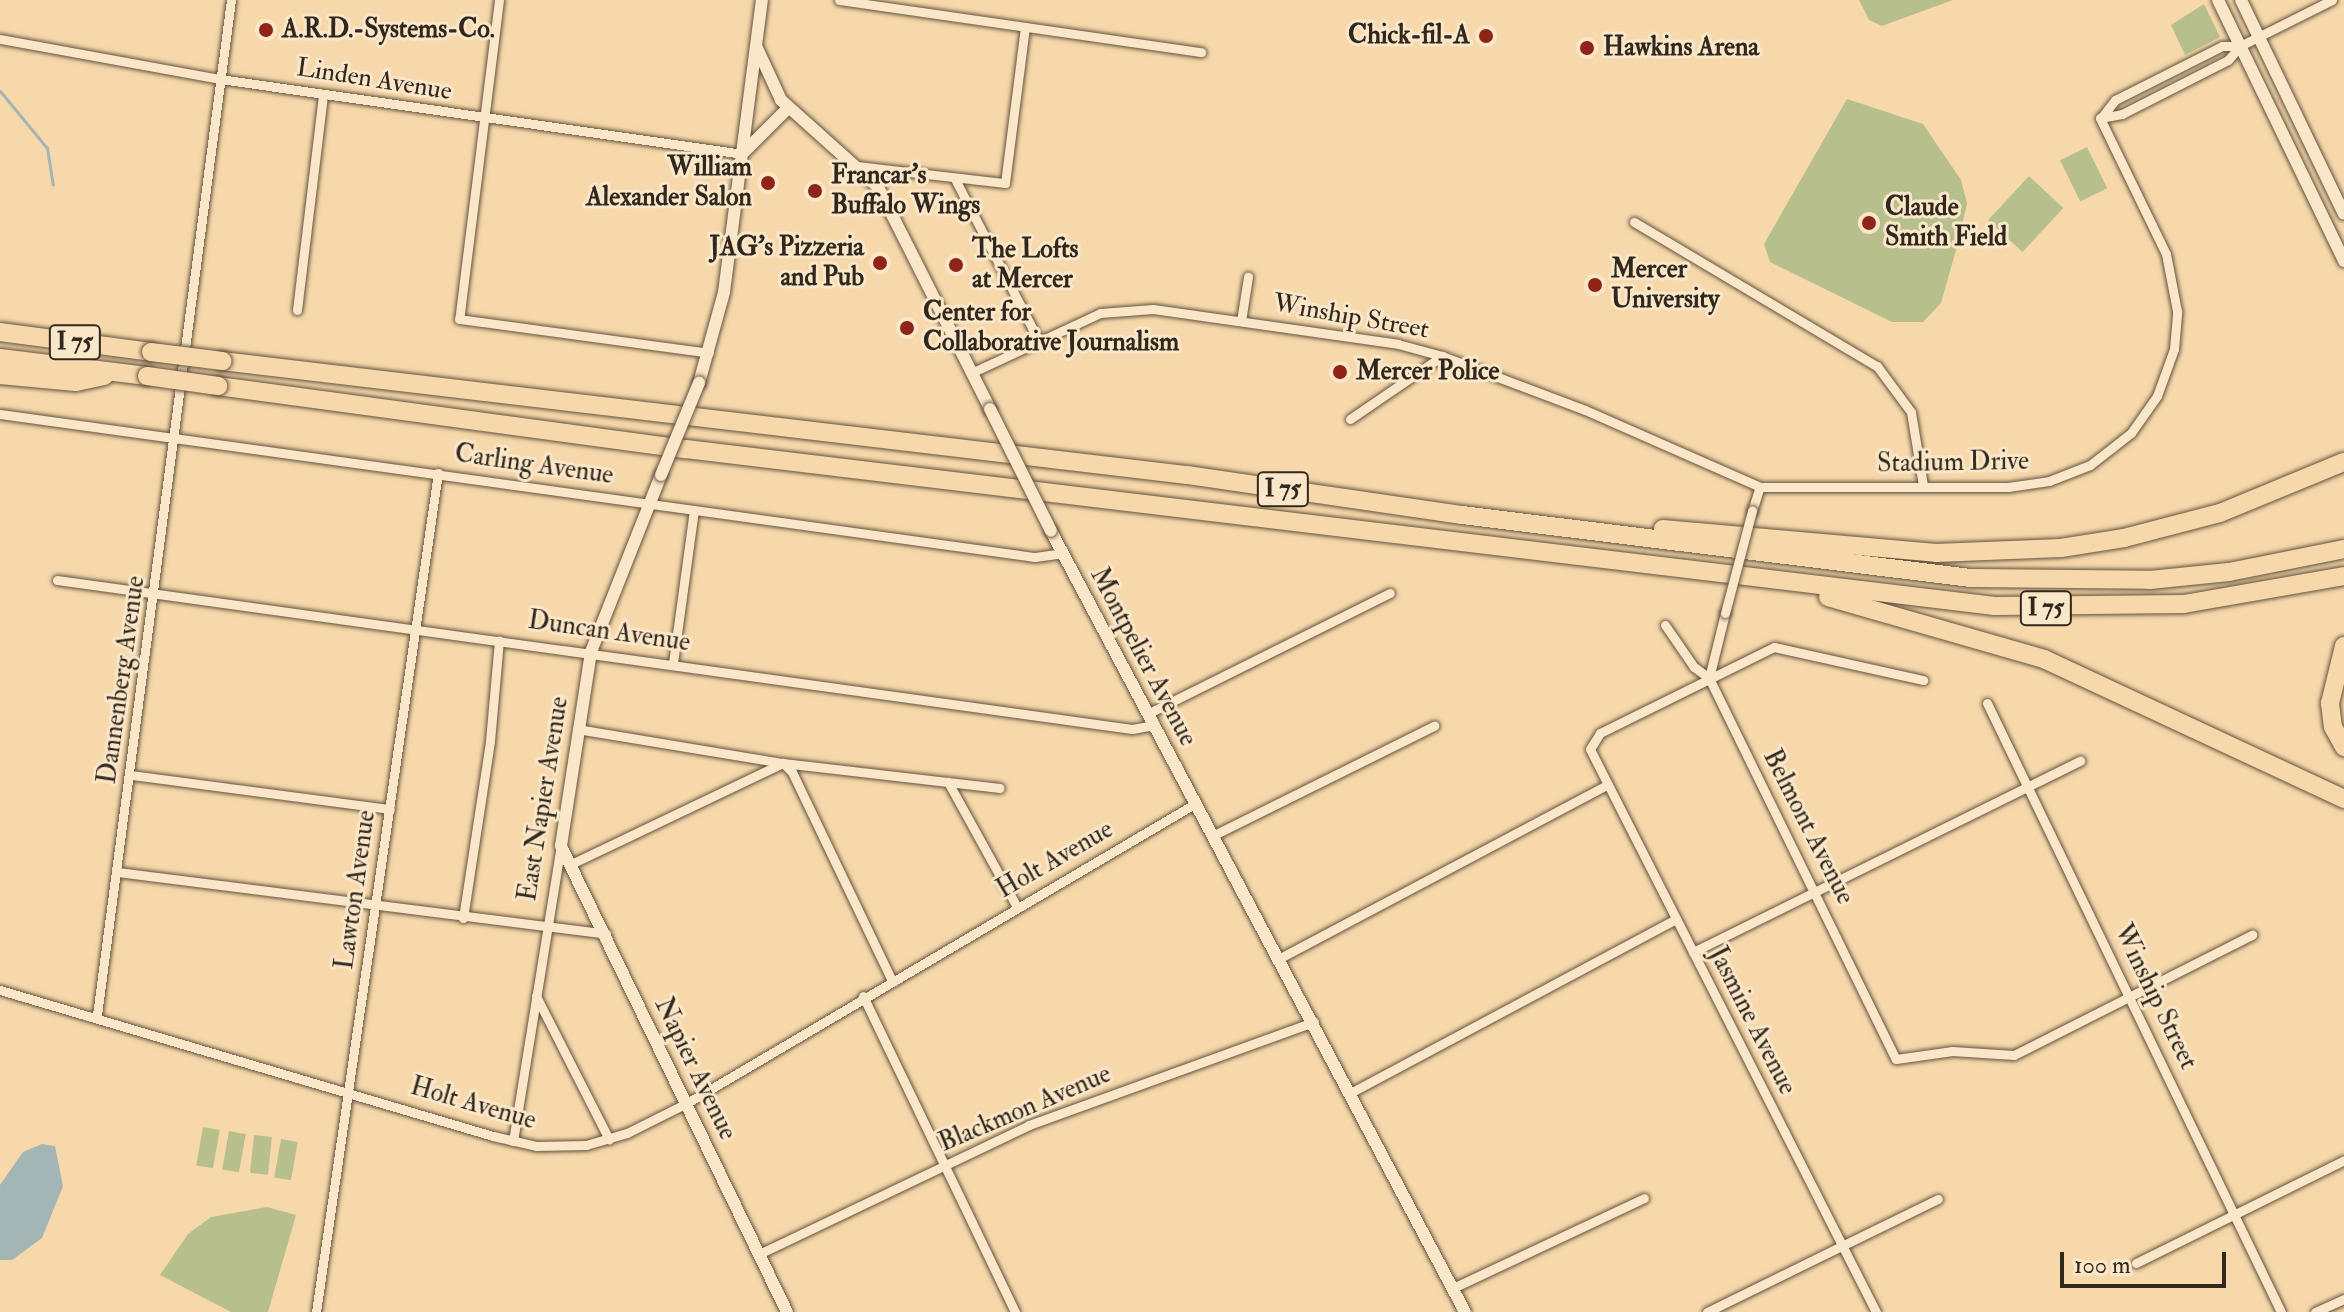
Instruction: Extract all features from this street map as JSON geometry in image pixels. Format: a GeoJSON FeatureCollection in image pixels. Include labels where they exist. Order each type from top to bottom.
{"type":"FeatureCollection","features":[{"type":"Feature","properties":{"kind":"highway","name":"I 75"},"geometry":{"type":"LineString","coordinates":[[0,332],[1171,473],[1609,532],[2041,582],[2150,580],[2274,564],[2344,549]]}},
{"type":"Feature","properties":{"kind":"highway","name":"I 75"},"geometry":{"type":"LineString","coordinates":[[0,358],[686,449],[1748,577],[2047,608],[2184,604],[2344,576]]}},
{"type":"Feature","properties":{"kind":"highway"},"geometry":{"type":"LineString","coordinates":[[0,375],[76,382],[118,373]]}},
{"type":"Feature","properties":{"kind":"highway"},"geometry":{"type":"LineString","coordinates":[[1609,532],[1719,531],[1936,553],[2047,549],[2124,538],[2208,517],[2344,462]]}},
{"type":"Feature","properties":{"kind":"highway"},"geometry":{"type":"LineString","coordinates":[[2274,564],[2344,536]]}},
{"type":"Feature","properties":{"kind":"highway"},"geometry":{"type":"LineString","coordinates":[[1748,577],[2044,659],[2344,799]]}},
{"type":"Feature","properties":{"kind":"highway"},"geometry":{"type":"LineString","coordinates":[[2344,646],[2330,703],[2333,727],[2344,747]]}},
{"type":"Feature","properties":{"kind":"street","name":"Dannenberg Avenue"},"geometry":{"type":"LineString","coordinates":[[97,1015],[176,436],[231,0]]}},
{"type":"Feature","properties":{"kind":"street"},"geometry":{"type":"LineString","coordinates":[[499,0],[459,319],[709,353]]}},
{"type":"Feature","properties":{"kind":"street","name":"East Napier Avenue"},"geometry":{"type":"LineString","coordinates":[[513,1141],[544,928],[561,846],[591,652],[709,353],[724,292],[762,0]]}},
{"type":"Feature","properties":{"kind":"street"},"geometry":{"type":"LineString","coordinates":[[839,0],[1201,52]]}},
{"type":"Feature","properties":{"kind":"street"},"geometry":{"type":"LineString","coordinates":[[2218,0],[2344,261]]}},
{"type":"Feature","properties":{"kind":"street"},"geometry":{"type":"LineString","coordinates":[[2241,0],[2344,214]]}},
{"type":"Feature","properties":{"kind":"street"},"geometry":{"type":"LineString","coordinates":[[2100,118],[2122,114],[2228,60],[2240,46],[2258,36],[2332,0]]}},
{"type":"Feature","properties":{"kind":"street"},"geometry":{"type":"LineString","coordinates":[[857,166],[956,181],[1005,183],[1025,27]]}},
{"type":"Feature","properties":{"kind":"street","name":"Linden Avenue"},"geometry":{"type":"LineString","coordinates":[[0,39],[323,95],[743,154]]}},
{"type":"Feature","properties":{"kind":"street"},"geometry":{"type":"LineString","coordinates":[[2100,118],[2115,100],[2222,46],[2240,46]]}},
{"type":"Feature","properties":{"kind":"street","name":"Montpelier Avenue"},"geometry":{"type":"LineString","coordinates":[[757,48],[770,83],[788,108],[878,187],[1062,553],[1352,1092],[1465,1312]]}},
{"type":"Feature","properties":{"kind":"street"},"geometry":{"type":"LineString","coordinates":[[297,310],[323,95]]}},
{"type":"Feature","properties":{"kind":"street"},"geometry":{"type":"LineString","coordinates":[[743,154],[788,108]]}},
{"type":"Feature","properties":{"kind":"street","name":"Stadium Drive"},"geometry":{"type":"LineString","coordinates":[[1760,487],[2029,486],[2074,473],[2131,433],[2161,388],[2176,330],[2171,273],[2100,118]]}},
{"type":"Feature","properties":{"kind":"street"},"geometry":{"type":"LineString","coordinates":[[956,181],[1039,341]]}},
{"type":"Feature","properties":{"kind":"street"},"geometry":{"type":"LineString","coordinates":[[1634,222],[1877,366],[1911,412],[1923,485]]}},
{"type":"Feature","properties":{"kind":"street"},"geometry":{"type":"LineString","coordinates":[[1241,321],[1248,277]]}},
{"type":"Feature","properties":{"kind":"street","name":"Winship Street"},"geometry":{"type":"LineString","coordinates":[[971,373],[1100,313],[1153,309],[1241,321],[1398,344],[1442,356],[1585,410],[1760,487]]}},
{"type":"Feature","properties":{"kind":"street"},"geometry":{"type":"LineString","coordinates":[[1350,419],[1442,356]]}},
{"type":"Feature","properties":{"kind":"street","name":"Carling Avenue"},"geometry":{"type":"LineString","coordinates":[[0,414],[1035,557],[1062,553]]}},
{"type":"Feature","properties":{"kind":"street","name":"Lawton Avenue"},"geometry":{"type":"LineString","coordinates":[[316,1312],[438,473]]}},
{"type":"Feature","properties":{"kind":"street"},"geometry":{"type":"LineString","coordinates":[[1709,678],[1760,487]]}},
{"type":"Feature","properties":{"kind":"street"},"geometry":{"type":"LineString","coordinates":[[673,663],[694,510]]}},
{"type":"Feature","properties":{"kind":"street","name":"Duncan Avenue"},"geometry":{"type":"LineString","coordinates":[[57,580],[1132,729],[1155,725]]}},
{"type":"Feature","properties":{"kind":"street"},"geometry":{"type":"LineString","coordinates":[[1149,713],[1390,593]]}},
{"type":"Feature","properties":{"kind":"street","name":"Belmont Avenue"},"geometry":{"type":"LineString","coordinates":[[1665,625],[1694,667],[1709,678],[1896,1059],[1952,1051],[2014,1055],[2130,997]]}},
{"type":"Feature","properties":{"kind":"street"},"geometry":{"type":"LineString","coordinates":[[463,918],[490,741],[499,640]]}},
{"type":"Feature","properties":{"kind":"street"},"geometry":{"type":"LineString","coordinates":[[1709,678],[1779,646],[1923,680]]}},
{"type":"Feature","properties":{"kind":"street","name":"Jasmine Avenue"},"geometry":{"type":"LineString","coordinates":[[1709,678],[1600,733],[1590,749],[1876,1312]]}},
{"type":"Feature","properties":{"kind":"street","name":"Winship Street"},"geometry":{"type":"LineString","coordinates":[[1987,703],[2281,1312]]}},
{"type":"Feature","properties":{"kind":"street"},"geometry":{"type":"LineString","coordinates":[[1214,835],[1434,726]]}},
{"type":"Feature","properties":{"kind":"street"},"geometry":{"type":"LineString","coordinates":[[577,729],[783,763],[1000,788]]}},
{"type":"Feature","properties":{"kind":"street"},"geometry":{"type":"LineString","coordinates":[[1693,952],[2080,761]]}},
{"type":"Feature","properties":{"kind":"street"},"geometry":{"type":"LineString","coordinates":[[571,864],[783,763]]}},
{"type":"Feature","properties":{"kind":"street"},"geometry":{"type":"LineString","coordinates":[[783,763],[792,772],[891,979]]}},
{"type":"Feature","properties":{"kind":"street"},"geometry":{"type":"LineString","coordinates":[[131,775],[390,809]]}},
{"type":"Feature","properties":{"kind":"street"},"geometry":{"type":"LineString","coordinates":[[948,782],[1017,907]]}},
{"type":"Feature","properties":{"kind":"street"},"geometry":{"type":"LineString","coordinates":[[1280,958],[1607,785]]}},
{"type":"Feature","properties":{"kind":"street","name":"Holt Avenue"},"geometry":{"type":"LineString","coordinates":[[0,990],[97,1015],[513,1141],[562,1147],[609,1139],[687,1103],[891,979],[1196,803]]}},
{"type":"Feature","properties":{"kind":"street","name":"Napier Avenue"},"geometry":{"type":"LineString","coordinates":[[561,846],[787,1312]]}},
{"type":"Feature","properties":{"kind":"street"},"geometry":{"type":"LineString","coordinates":[[118,872],[606,934]]}},
{"type":"Feature","properties":{"kind":"street"},"geometry":{"type":"LineString","coordinates":[[1352,1092],[1676,919]]}},
{"type":"Feature","properties":{"kind":"street"},"geometry":{"type":"LineString","coordinates":[[2130,997],[2252,935]]}},
{"type":"Feature","properties":{"kind":"street"},"geometry":{"type":"LineString","coordinates":[[536,995],[609,1139]]}},
{"type":"Feature","properties":{"kind":"street"},"geometry":{"type":"LineString","coordinates":[[863,996],[1015,1312]]}},
{"type":"Feature","properties":{"kind":"street","name":"Blackmon Avenue"},"geometry":{"type":"LineString","coordinates":[[759,1254],[1029,1125],[1314,1022]]}},
{"type":"Feature","properties":{"kind":"street"},"geometry":{"type":"LineString","coordinates":[[2136,1263],[2344,1160]]}},
{"type":"Feature","properties":{"kind":"street"},"geometry":{"type":"LineString","coordinates":[[1453,1288],[1644,1198]]}},
{"type":"Feature","properties":{"kind":"street"},"geometry":{"type":"LineString","coordinates":[[1707,1312],[1938,1199]]}},
{"type":"Feature","properties":{"kind":"street"},"geometry":{"type":"LineString","coordinates":[[2315,1312],[2344,1299]]}},
{"type":"Feature","properties":{"kind":"green space"},"geometry":{"type":"Polygon","coordinates":[[[1859,0],[1953,0],[1882,26],[1869,20],[1859,0]]]}},
{"type":"Feature","properties":{"kind":"green space"},"geometry":{"type":"Polygon","coordinates":[[[2204,4],[2220,37],[2185,55],[2171,25],[2204,4]]]}},
{"type":"Feature","properties":{"kind":"green space","name":"Claude Smith Field"},"geometry":{"type":"Polygon","coordinates":[[[1847,99],[1923,124],[1961,180],[1967,203],[1958,243],[1941,303],[1923,322],[1892,322],[1770,262],[1764,244],[1847,99]]]}},
{"type":"Feature","properties":{"kind":"green space"},"geometry":{"type":"Polygon","coordinates":[[[2087,147],[2107,188],[2080,201],[2060,160],[2087,147]]]}},
{"type":"Feature","properties":{"kind":"green space"},"geometry":{"type":"Polygon","coordinates":[[[2029,176],[2063,208],[2022,252],[1988,220],[2029,176]]]}},
{"type":"Feature","properties":{"kind":"green space"},"geometry":{"type":"Polygon","coordinates":[[[203,1127],[220,1130],[213,1168],[196,1165],[203,1127]]]}},
{"type":"Feature","properties":{"kind":"green space"},"geometry":{"type":"Polygon","coordinates":[[[229,1131],[246,1134],[239,1172],[222,1169],[229,1131]]]}},
{"type":"Feature","properties":{"kind":"green space"},"geometry":{"type":"Polygon","coordinates":[[[254,1135],[272,1137],[268,1175],[250,1173],[254,1135]]]}},
{"type":"Feature","properties":{"kind":"green space"},"geometry":{"type":"Polygon","coordinates":[[[281,1139],[298,1142],[291,1180],[274,1177],[281,1139]]]}},
{"type":"Feature","properties":{"kind":"green space"},"geometry":{"type":"Polygon","coordinates":[[[267,1207],[296,1215],[268,1312],[231,1312],[160,1275],[188,1234],[211,1217],[267,1207]]]}},
{"type":"Feature","properties":{"kind":"shaded area"},"geometry":{"type":"Polygon","coordinates":[[[42,1144],[55,1146],[63,1186],[42,1238],[12,1260],[0,1260],[0,1185],[23,1152],[42,1144]]]}},
{"type":"Feature","properties":{"kind":"waterway"},"geometry":{"type":"LineString","coordinates":[[0,91],[47,148],[53,185]]}},
{"type":"Feature","properties":{"kind":"place","name":"A.R.D.-Systems-Co."},"geometry":{"type":"Point","coordinates":[266,30]}},
{"type":"Feature","properties":{"kind":"place","name":"Chick-fil-A"},"geometry":{"type":"Point","coordinates":[1486,36]}},
{"type":"Feature","properties":{"kind":"place","name":"Hawkins Arena"},"geometry":{"type":"Point","coordinates":[1587,48]}},
{"type":"Feature","properties":{"kind":"place","name":"William Alexander Salon"},"geometry":{"type":"Point","coordinates":[768,183]}},
{"type":"Feature","properties":{"kind":"place","name":"Francar's Buffalo Wings"},"geometry":{"type":"Point","coordinates":[815,191]}},
{"type":"Feature","properties":{"kind":"place","name":"Claude Smith Field"},"geometry":{"type":"Point","coordinates":[1869,223]}},
{"type":"Feature","properties":{"kind":"place","name":"JAG’s Pizzeria and Pub"},"geometry":{"type":"Point","coordinates":[880,263]}},
{"type":"Feature","properties":{"kind":"place","name":"The Lofts at Mercer"},"geometry":{"type":"Point","coordinates":[956,265]}},
{"type":"Feature","properties":{"kind":"place","name":"Mercer University"},"geometry":{"type":"Point","coordinates":[1595,285]}},
{"type":"Feature","properties":{"kind":"place","name":"Center for Collaborative Journalism"},"geometry":{"type":"Point","coordinates":[907,328]}},
{"type":"Feature","properties":{"kind":"place","name":"Mercer Police"},"geometry":{"type":"Point","coordinates":[1340,372]}}]}
